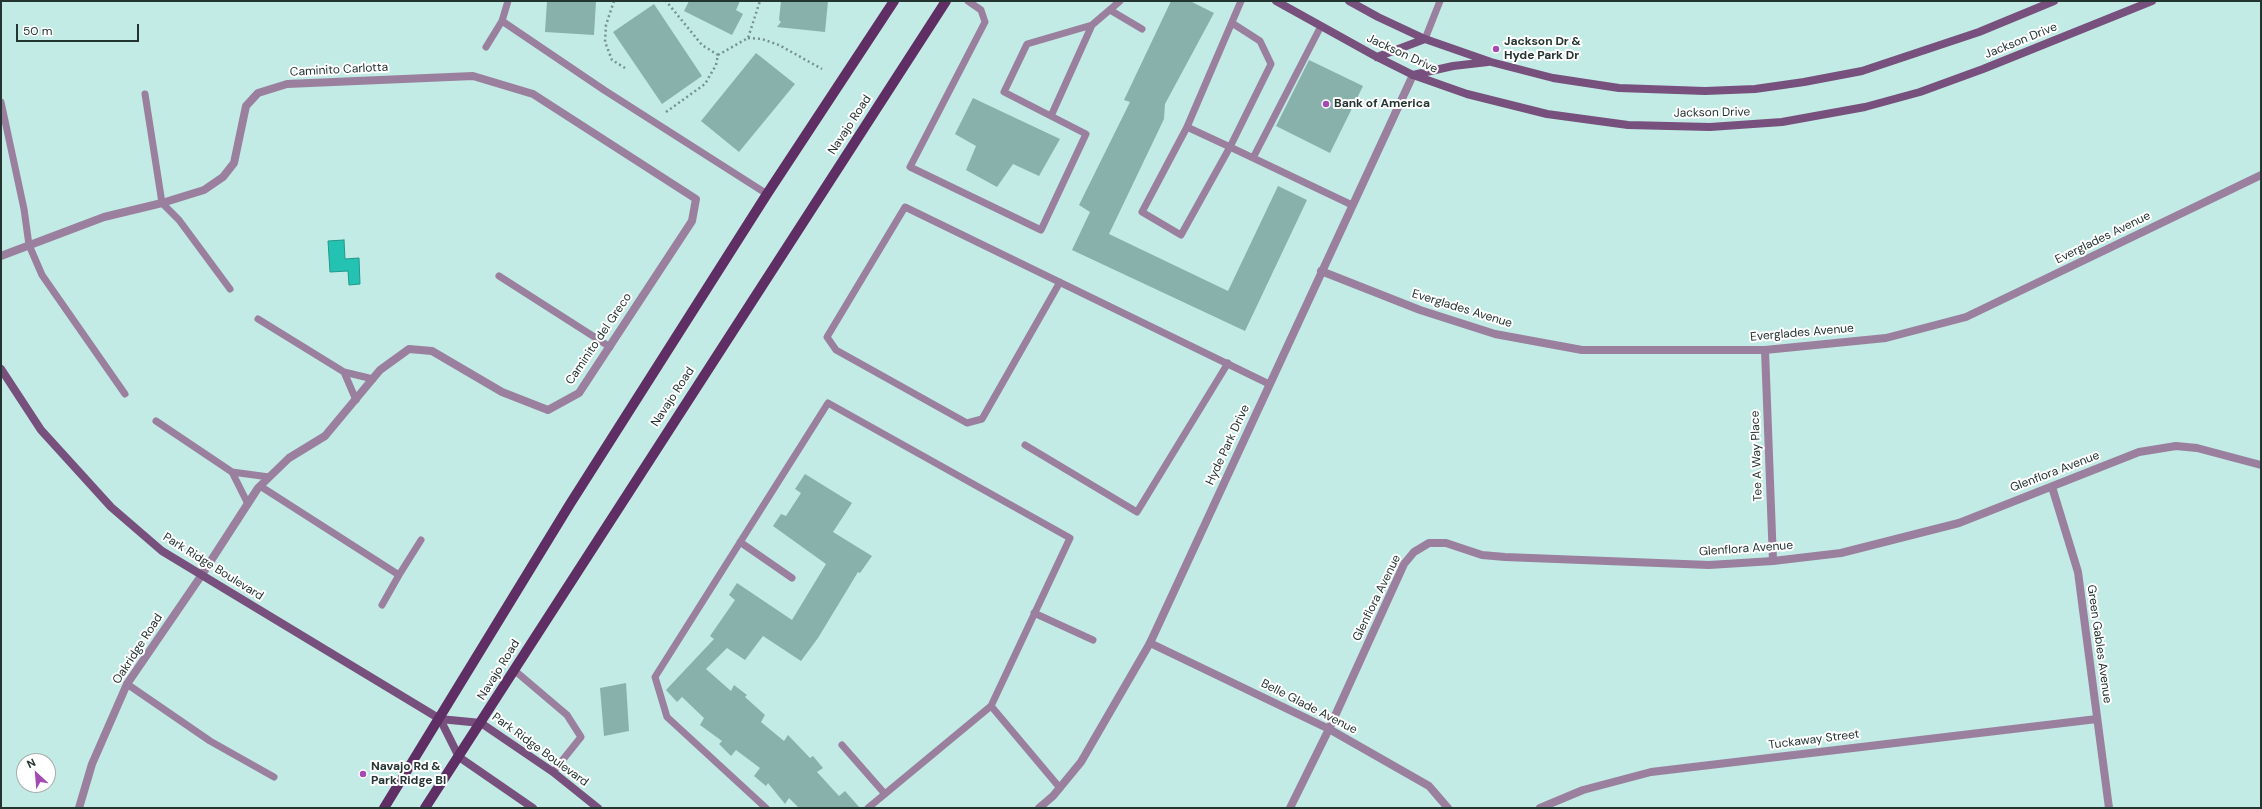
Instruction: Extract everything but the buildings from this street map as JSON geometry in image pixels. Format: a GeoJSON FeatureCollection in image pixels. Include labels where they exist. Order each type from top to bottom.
{"type":"FeatureCollection","features":[{"type":"Feature","properties":{"kind":"main road","name":"Navajo Road"},"geometry":{"type":"LineString","coordinates":[[384,808],[440,719],[570,504],[768,194],[894,1]]}},
{"type":"Feature","properties":{"kind":"main road","name":"Navajo Road"},"geometry":{"type":"LineString","coordinates":[[425,808],[946,1]]}},
{"type":"Feature","properties":{"kind":"main road","name":"Jackson Drive"},"geometry":{"type":"LineString","coordinates":[[1276,1],[1377,57],[1413,75],[1467,94],[1547,114],[1628,125],[1710,127],[1782,122],[1865,107],[1920,92],[1983,69],[2152,1]]}},
{"type":"Feature","properties":{"kind":"main road","name":"Jackson Drive"},"geometry":{"type":"LineString","coordinates":[[1349,1],[1378,17],[1425,39],[1491,62],[1553,78],[1619,88],[1705,91],[1755,89],[1804,82],[1862,71],[1972,35],[2045,3],[2054,1]]}},
{"type":"Feature","properties":{"kind":"main road"},"geometry":{"type":"LineString","coordinates":[[1377,57],[1425,39]]}},
{"type":"Feature","properties":{"kind":"main road"},"geometry":{"type":"LineString","coordinates":[[1413,75],[1453,66],[1491,62]]}},
{"type":"Feature","properties":{"kind":"main road","name":"Park Ridge Boulevard"},"geometry":{"type":"LineString","coordinates":[[1,369],[41,430],[111,507],[162,551],[201,576],[440,719],[481,723],[553,772],[598,808]]}},
{"type":"Feature","properties":{"kind":"main road"},"geometry":{"type":"LineString","coordinates":[[440,719],[459,757],[533,808]]}},
{"type":"Feature","properties":{"kind":"street","name":"Hyde Park Drive"},"geometry":{"type":"LineString","coordinates":[[1039,808],[1060,788],[1081,762],[1150,643],[1413,75]]}},
{"type":"Feature","properties":{"kind":"street","name":"Caminito Carlotta"},"geometry":{"type":"LineString","coordinates":[[1,256],[104,217],[162,203],[204,190],[223,177],[234,163],[246,106],[258,93],[287,84],[473,76],[534,94],[696,199]]}},
{"type":"Feature","properties":{"kind":"street","name":"Everglades Avenue"},"geometry":{"type":"LineString","coordinates":[[1321,271],[1420,310],[1494,334],[1582,350],[1765,350],[1886,338],[1966,318],[2261,175]]}},
{"type":"Feature","properties":{"kind":"street","name":"Caminito del Greco"},"geometry":{"type":"LineString","coordinates":[[201,576],[260,486],[289,458],[325,436],[380,370],[409,349],[432,351],[502,392],[548,410],[579,393],[692,221],[696,199]]}},
{"type":"Feature","properties":{"kind":"street","name":"Tee A Way Place"},"geometry":{"type":"LineString","coordinates":[[1765,350],[1773,561]]}},
{"type":"Feature","properties":{"kind":"street","name":"Glenflora Avenue"},"geometry":{"type":"LineString","coordinates":[[1290,808],[1329,729],[1404,564],[1414,552],[1429,543],[1446,543],[1482,554],[1504,557],[1709,565],[1773,561],[1841,552],[1959,523],[2139,452],[2176,446],[2197,448],[2261,465]]}},
{"type":"Feature","properties":{"kind":"street","name":"Green Gables Avenue"},"geometry":{"type":"LineString","coordinates":[[2052,486],[2078,572],[2109,808]]}},
{"type":"Feature","properties":{"kind":"street","name":"Oakridge Road"},"geometry":{"type":"LineString","coordinates":[[79,808],[92,764],[127,684],[201,576]]}},
{"type":"Feature","properties":{"kind":"street","name":"Belle Glade Avenue"},"geometry":{"type":"LineString","coordinates":[[1150,643],[1329,729],[1429,786],[1448,808]]}},
{"type":"Feature","properties":{"kind":"street","name":"Tuckaway Street"},"geometry":{"type":"LineString","coordinates":[[1540,808],[1583,790],[1651,772],[2097,719]]}},
{"type":"Feature","properties":{"kind":"lane"},"geometry":{"type":"LineString","coordinates":[[486,47],[502,21],[508,1]]}},
{"type":"Feature","properties":{"kind":"lane"},"geometry":{"type":"LineString","coordinates":[[968,1],[981,10],[985,22],[910,167],[1041,230],[1086,134],[1004,92],[1027,44],[1092,25],[1120,1]]}},
{"type":"Feature","properties":{"kind":"lane"},"geometry":{"type":"LineString","coordinates":[[1232,22],[1260,41],[1271,64],[1230,147],[1181,235],[1142,212],[1187,127],[1232,22],[1241,1]]}},
{"type":"Feature","properties":{"kind":"lane"},"geometry":{"type":"LineString","coordinates":[[1425,39],[1440,1]]}},
{"type":"Feature","properties":{"kind":"lane"},"geometry":{"type":"LineString","coordinates":[[1110,10],[1142,29]]}},
{"type":"Feature","properties":{"kind":"lane"},"geometry":{"type":"LineString","coordinates":[[502,21],[604,90],[768,194]]}},
{"type":"Feature","properties":{"kind":"lane"},"geometry":{"type":"LineString","coordinates":[[1051,116],[1092,25]]}},
{"type":"Feature","properties":{"kind":"lane"},"geometry":{"type":"LineString","coordinates":[[1253,158],[1321,26]]}},
{"type":"Feature","properties":{"kind":"lane"},"geometry":{"type":"LineString","coordinates":[[145,94],[162,203],[179,220],[230,289]]}},
{"type":"Feature","properties":{"kind":"lane"},"geometry":{"type":"LineString","coordinates":[[1,102],[24,209],[29,245],[42,275],[125,394]]}},
{"type":"Feature","properties":{"kind":"lane"},"geometry":{"type":"LineString","coordinates":[[1187,127],[1352,205]]}},
{"type":"Feature","properties":{"kind":"lane"},"geometry":{"type":"LineString","coordinates":[[1060,282],[982,419],[967,423],[836,350],[827,337],[905,207],[1228,363],[1269,384]]}},
{"type":"Feature","properties":{"kind":"lane"},"geometry":{"type":"LineString","coordinates":[[498,276],[610,347]]}},
{"type":"Feature","properties":{"kind":"lane"},"geometry":{"type":"LineString","coordinates":[[258,319],[344,372],[373,379]]}},
{"type":"Feature","properties":{"kind":"lane"},"geometry":{"type":"LineString","coordinates":[[1026,445],[1137,512],[1228,363]]}},
{"type":"Feature","properties":{"kind":"lane"},"geometry":{"type":"LineString","coordinates":[[344,372],[356,400]]}},
{"type":"Feature","properties":{"kind":"lane"},"geometry":{"type":"LineString","coordinates":[[766,808],[668,717],[655,677],[828,403],[1070,538],[991,706],[868,808]]}},
{"type":"Feature","properties":{"kind":"lane"},"geometry":{"type":"LineString","coordinates":[[156,421],[232,472],[269,477]]}},
{"type":"Feature","properties":{"kind":"lane"},"geometry":{"type":"LineString","coordinates":[[232,472],[248,504]]}},
{"type":"Feature","properties":{"kind":"lane"},"geometry":{"type":"LineString","coordinates":[[260,486],[399,575]]}},
{"type":"Feature","properties":{"kind":"lane"},"geometry":{"type":"LineString","coordinates":[[382,605],[421,540]]}},
{"type":"Feature","properties":{"kind":"lane"},"geometry":{"type":"LineString","coordinates":[[740,542],[792,578]]}},
{"type":"Feature","properties":{"kind":"lane"},"geometry":{"type":"LineString","coordinates":[[1034,613],[1093,640]]}},
{"type":"Feature","properties":{"kind":"lane"},"geometry":{"type":"LineString","coordinates":[[514,670],[566,715],[582,737],[553,772]]}},
{"type":"Feature","properties":{"kind":"lane"},"geometry":{"type":"LineString","coordinates":[[127,684],[210,741],[274,777]]}},
{"type":"Feature","properties":{"kind":"lane"},"geometry":{"type":"LineString","coordinates":[[991,706],[1060,788]]}},
{"type":"Feature","properties":{"kind":"lane"},"geometry":{"type":"LineString","coordinates":[[842,745],[885,794]]}},
{"type":"Feature","properties":{"kind":"path"},"geometry":{"type":"LineString","coordinates":[[614,1],[606,25],[605,42],[612,60],[626,68]]}},
{"type":"Feature","properties":{"kind":"path"},"geometry":{"type":"LineString","coordinates":[[666,1],[702,45],[718,54]]}},
{"type":"Feature","properties":{"kind":"path"},"geometry":{"type":"LineString","coordinates":[[748,38],[760,1]]}},
{"type":"Feature","properties":{"kind":"path"},"geometry":{"type":"LineString","coordinates":[[718,54],[748,38],[762,39],[779,45],[822,69]]}},
{"type":"Feature","properties":{"kind":"path"},"geometry":{"type":"LineString","coordinates":[[666,112],[706,84],[716,66],[718,54]]}},
{"type":"Feature","properties":{"kind":"shaded area"},"geometry":{"type":"Polygon","coordinates":[[[344,240],[345,259],[359,258],[360,284],[349,285],[348,271],[330,272],[328,241],[344,240]]]}},
{"type":"Feature","properties":{"kind":"place","name":"Jackson Dr & Hyde Park Dr"},"geometry":{"type":"Point","coordinates":[1496,49]}},
{"type":"Feature","properties":{"kind":"place","name":"Bank of America"},"geometry":{"type":"Point","coordinates":[1326,104]}},
{"type":"Feature","properties":{"kind":"place","name":"Navajo Rd & Park Ridge Bl"},"geometry":{"type":"Point","coordinates":[363,774]}}]}
